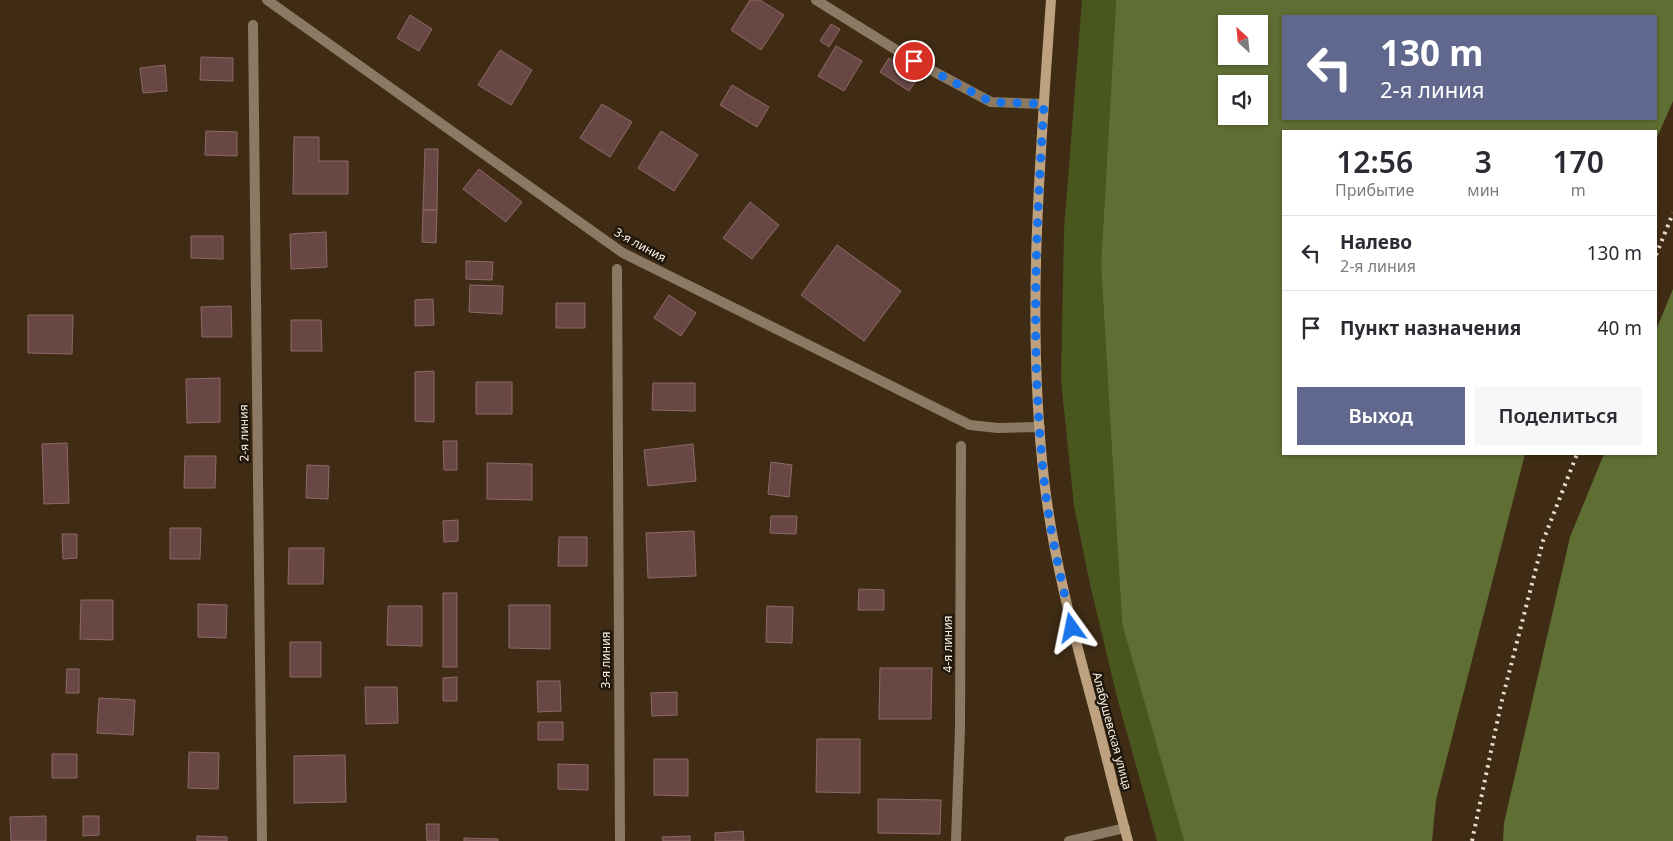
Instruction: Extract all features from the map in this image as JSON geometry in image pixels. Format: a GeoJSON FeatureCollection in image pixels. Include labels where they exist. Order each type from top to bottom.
{"type":"FeatureCollection","features":[{"type":"Feature","properties":{"kind":"street","name":"3-я линия"},"geometry":{"type":"LineString","coordinates":[[267,0],[623,253],[970,425],[998,428],[1040,427]]}},
{"type":"Feature","properties":{"kind":"street"},"geometry":{"type":"LineString","coordinates":[[816,0],[914,61],[991,102],[1044,104]]}},
{"type":"Feature","properties":{"kind":"street","name":"Алабушевская улица"},"geometry":{"type":"LineString","coordinates":[[1051,0],[1036,280],[1037,379],[1044,478],[1052,536],[1072,628],[1128,841]]}},
{"type":"Feature","properties":{"kind":"street","name":"2-я линия"},"geometry":{"type":"LineString","coordinates":[[252,25],[262,841]]}},
{"type":"Feature","properties":{"kind":"street","name":"3-я линия"},"geometry":{"type":"LineString","coordinates":[[617,269],[620,841]]}},
{"type":"Feature","properties":{"kind":"street","name":"4-я линия"},"geometry":{"type":"LineString","coordinates":[[956,841],[960,728],[961,446]]}},
{"type":"Feature","properties":{"kind":"street"},"geometry":{"type":"LineString","coordinates":[[1069,841],[1125,828]]}},
{"type":"Feature","properties":{"kind":"green space"},"geometry":{"type":"Polygon","coordinates":[[[1082,0],[1116,0],[1101,264],[1122,624],[1184,841],[1157,841],[1117,697],[1090,584],[1074,506],[1061,380],[1064,230],[1082,0]]]}},
{"type":"Feature","properties":{"kind":"green space"},"geometry":{"type":"Polygon","coordinates":[[[1116,0],[1673,0],[1673,101],[1657,138],[1657,130],[1282,130],[1282,455],[1525,455],[1436,800],[1432,841],[1184,841],[1122,624],[1101,264],[1116,0]]]}},
{"type":"Feature","properties":{"kind":"green space"},"geometry":{"type":"Polygon","coordinates":[[[1673,289],[1673,841],[1503,841],[1504,823],[1570,537],[1604,455],[1657,455],[1657,328],[1673,289]]]}},
{"type":"Feature","properties":{"kind":"building"},"geometry":{"type":"Polygon","coordinates":[[[750,0],[760,0],[784,15],[761,50],[731,30],[750,0]]]}},
{"type":"Feature","properties":{"kind":"building"},"geometry":{"type":"Polygon","coordinates":[[[410,15],[432,29],[419,51],[397,38],[410,15]]]}},
{"type":"Feature","properties":{"kind":"building"},"geometry":{"type":"Polygon","coordinates":[[[831,24],[840,29],[829,47],[820,41],[831,24]]]}},
{"type":"Feature","properties":{"kind":"building"},"geometry":{"type":"Polygon","coordinates":[[[836,46],[862,61],[844,91],[818,76],[836,46]]]}},
{"type":"Feature","properties":{"kind":"building"},"geometry":{"type":"Polygon","coordinates":[[[500,50],[532,70],[511,105],[478,85],[500,50]]]}},
{"type":"Feature","properties":{"kind":"building"},"geometry":{"type":"Polygon","coordinates":[[[201,57],[233,58],[233,81],[200,80],[201,57]]]}},
{"type":"Feature","properties":{"kind":"building"},"geometry":{"type":"Polygon","coordinates":[[[889,58],[919,77],[909,91],[880,72],[889,58]]]}},
{"type":"Feature","properties":{"kind":"building"},"geometry":{"type":"Polygon","coordinates":[[[165,65],[167,91],[143,93],[140,68],[165,65]]]}},
{"type":"Feature","properties":{"kind":"building"},"geometry":{"type":"Polygon","coordinates":[[[732,85],[769,107],[757,127],[720,105],[732,85]]]}},
{"type":"Feature","properties":{"kind":"building"},"geometry":{"type":"Polygon","coordinates":[[[602,104],[632,122],[610,157],[580,138],[602,104]]]}},
{"type":"Feature","properties":{"kind":"building"},"geometry":{"type":"Polygon","coordinates":[[[206,131],[237,132],[237,156],[205,155],[206,131]]]}},
{"type":"Feature","properties":{"kind":"building"},"geometry":{"type":"Polygon","coordinates":[[[661,131],[698,155],[674,191],[638,168],[661,131]]]}},
{"type":"Feature","properties":{"kind":"building"},"geometry":{"type":"Polygon","coordinates":[[[294,137],[319,137],[319,161],[348,161],[348,194],[293,194],[294,137]]]}},
{"type":"Feature","properties":{"kind":"building"},"geometry":{"type":"Polygon","coordinates":[[[425,149],[438,149],[437,210],[423,210],[425,149]]]}},
{"type":"Feature","properties":{"kind":"building"},"geometry":{"type":"Polygon","coordinates":[[[479,169],[522,202],[506,222],[463,189],[479,169]]]}},
{"type":"Feature","properties":{"kind":"building"},"geometry":{"type":"Polygon","coordinates":[[[750,202],[779,225],[752,259],[723,238],[750,202]]]}},
{"type":"Feature","properties":{"kind":"building"},"geometry":{"type":"Polygon","coordinates":[[[423,210],[437,210],[436,243],[422,242],[423,210]]]}},
{"type":"Feature","properties":{"kind":"building"},"geometry":{"type":"Polygon","coordinates":[[[326,232],[327,267],[291,269],[290,234],[326,232]]]}},
{"type":"Feature","properties":{"kind":"building"},"geometry":{"type":"Polygon","coordinates":[[[191,236],[223,236],[223,259],[191,258],[191,236]]]}},
{"type":"Feature","properties":{"kind":"building"},"geometry":{"type":"Polygon","coordinates":[[[837,245],[901,291],[864,341],[801,295],[837,245]]]}},
{"type":"Feature","properties":{"kind":"building"},"geometry":{"type":"Polygon","coordinates":[[[466,261],[493,262],[492,280],[466,279],[466,261]]]}},
{"type":"Feature","properties":{"kind":"building"},"geometry":{"type":"Polygon","coordinates":[[[470,285],[503,286],[502,314],[469,312],[470,285]]]}},
{"type":"Feature","properties":{"kind":"building"},"geometry":{"type":"Polygon","coordinates":[[[669,295],[696,313],[681,336],[654,318],[669,295]]]}},
{"type":"Feature","properties":{"kind":"building"},"geometry":{"type":"Polygon","coordinates":[[[433,299],[434,325],[415,326],[415,300],[433,299]]]}},
{"type":"Feature","properties":{"kind":"building"},"geometry":{"type":"Polygon","coordinates":[[[556,303],[585,303],[585,328],[556,328],[556,303]]]}},
{"type":"Feature","properties":{"kind":"building"},"geometry":{"type":"Polygon","coordinates":[[[231,306],[232,337],[202,337],[201,307],[231,306]]]}},
{"type":"Feature","properties":{"kind":"building"},"geometry":{"type":"Polygon","coordinates":[[[28,315],[73,315],[72,354],[28,353],[28,315]]]}},
{"type":"Feature","properties":{"kind":"building"},"geometry":{"type":"Polygon","coordinates":[[[291,320],[321,320],[322,351],[291,351],[291,320]]]}},
{"type":"Feature","properties":{"kind":"building"},"geometry":{"type":"Polygon","coordinates":[[[434,371],[434,422],[415,421],[415,372],[434,371]]]}},
{"type":"Feature","properties":{"kind":"building"},"geometry":{"type":"Polygon","coordinates":[[[220,378],[220,422],[187,423],[186,379],[220,378]]]}},
{"type":"Feature","properties":{"kind":"building"},"geometry":{"type":"Polygon","coordinates":[[[476,382],[512,382],[512,414],[476,414],[476,382]]]}},
{"type":"Feature","properties":{"kind":"building"},"geometry":{"type":"Polygon","coordinates":[[[653,383],[695,383],[695,411],[652,410],[653,383]]]}},
{"type":"Feature","properties":{"kind":"building"},"geometry":{"type":"Polygon","coordinates":[[[443,441],[457,441],[457,470],[444,470],[443,441]]]}},
{"type":"Feature","properties":{"kind":"building"},"geometry":{"type":"Polygon","coordinates":[[[67,443],[69,503],[44,504],[42,444],[67,443]]]}},
{"type":"Feature","properties":{"kind":"building"},"geometry":{"type":"Polygon","coordinates":[[[693,444],[696,481],[648,486],[644,450],[693,444]]]}},
{"type":"Feature","properties":{"kind":"building"},"geometry":{"type":"Polygon","coordinates":[[[185,456],[216,456],[215,488],[184,488],[185,456]]]}},
{"type":"Feature","properties":{"kind":"building"},"geometry":{"type":"Polygon","coordinates":[[[771,462],[792,465],[789,497],[768,494],[771,462]]]}},
{"type":"Feature","properties":{"kind":"building"},"geometry":{"type":"Polygon","coordinates":[[[487,463],[532,464],[532,500],[487,499],[487,463]]]}},
{"type":"Feature","properties":{"kind":"building"},"geometry":{"type":"Polygon","coordinates":[[[307,465],[329,466],[328,499],[306,498],[307,465]]]}},
{"type":"Feature","properties":{"kind":"building"},"geometry":{"type":"Polygon","coordinates":[[[771,516],[797,516],[796,534],[770,533],[771,516]]]}},
{"type":"Feature","properties":{"kind":"building"},"geometry":{"type":"Polygon","coordinates":[[[458,520],[458,541],[444,542],[443,521],[458,520]]]}},
{"type":"Feature","properties":{"kind":"building"},"geometry":{"type":"Polygon","coordinates":[[[170,528],[201,528],[200,559],[170,559],[170,528]]]}},
{"type":"Feature","properties":{"kind":"building"},"geometry":{"type":"Polygon","coordinates":[[[694,531],[696,576],[648,578],[646,533],[694,531]]]}},
{"type":"Feature","properties":{"kind":"building"},"geometry":{"type":"Polygon","coordinates":[[[62,534],[77,534],[77,558],[63,559],[62,534]]]}},
{"type":"Feature","properties":{"kind":"building"},"geometry":{"type":"Polygon","coordinates":[[[559,537],[587,537],[587,566],[558,566],[559,537]]]}},
{"type":"Feature","properties":{"kind":"building"},"geometry":{"type":"Polygon","coordinates":[[[289,548],[324,548],[323,584],[288,584],[289,548]]]}},
{"type":"Feature","properties":{"kind":"building"},"geometry":{"type":"Polygon","coordinates":[[[859,589],[884,590],[884,610],[858,610],[859,589]]]}},
{"type":"Feature","properties":{"kind":"building"},"geometry":{"type":"Polygon","coordinates":[[[443,593],[457,593],[457,667],[443,667],[443,593]]]}},
{"type":"Feature","properties":{"kind":"building"},"geometry":{"type":"Polygon","coordinates":[[[81,600],[113,600],[113,640],[80,639],[81,600]]]}},
{"type":"Feature","properties":{"kind":"building"},"geometry":{"type":"Polygon","coordinates":[[[198,604],[227,605],[226,638],[198,637],[198,604]]]}},
{"type":"Feature","properties":{"kind":"building"},"geometry":{"type":"Polygon","coordinates":[[[509,605],[550,605],[550,649],[509,648],[509,605]]]}},
{"type":"Feature","properties":{"kind":"building"},"geometry":{"type":"Polygon","coordinates":[[[388,606],[422,606],[422,646],[387,645],[388,606]]]}},
{"type":"Feature","properties":{"kind":"building"},"geometry":{"type":"Polygon","coordinates":[[[767,606],[793,607],[792,643],[766,642],[767,606]]]}},
{"type":"Feature","properties":{"kind":"building"},"geometry":{"type":"Polygon","coordinates":[[[290,642],[321,642],[321,677],[290,677],[290,642]]]}},
{"type":"Feature","properties":{"kind":"building"},"geometry":{"type":"Polygon","coordinates":[[[880,668],[932,668],[931,719],[879,719],[880,668]]]}},
{"type":"Feature","properties":{"kind":"building"},"geometry":{"type":"Polygon","coordinates":[[[67,669],[79,669],[79,693],[66,693],[67,669]]]}},
{"type":"Feature","properties":{"kind":"building"},"geometry":{"type":"Polygon","coordinates":[[[457,677],[457,701],[443,701],[443,678],[457,677]]]}},
{"type":"Feature","properties":{"kind":"building"},"geometry":{"type":"Polygon","coordinates":[[[537,681],[560,681],[561,711],[538,712],[537,681]]]}},
{"type":"Feature","properties":{"kind":"building"},"geometry":{"type":"Polygon","coordinates":[[[365,687],[397,687],[398,723],[366,724],[365,687]]]}},
{"type":"Feature","properties":{"kind":"building"},"geometry":{"type":"Polygon","coordinates":[[[677,692],[677,715],[652,716],[651,693],[677,692]]]}},
{"type":"Feature","properties":{"kind":"building"},"geometry":{"type":"Polygon","coordinates":[[[99,698],[135,700],[133,735],[97,733],[99,698]]]}},
{"type":"Feature","properties":{"kind":"building"},"geometry":{"type":"Polygon","coordinates":[[[538,722],[563,722],[563,740],[538,740],[538,722]]]}},
{"type":"Feature","properties":{"kind":"building"},"geometry":{"type":"Polygon","coordinates":[[[817,739],[860,739],[860,793],[816,792],[817,739]]]}},
{"type":"Feature","properties":{"kind":"building"},"geometry":{"type":"Polygon","coordinates":[[[189,752],[219,753],[218,789],[188,788],[189,752]]]}},
{"type":"Feature","properties":{"kind":"building"},"geometry":{"type":"Polygon","coordinates":[[[52,754],[77,754],[77,778],[52,778],[52,754]]]}},
{"type":"Feature","properties":{"kind":"building"},"geometry":{"type":"Polygon","coordinates":[[[345,755],[346,802],[294,803],[294,756],[345,755]]]}},
{"type":"Feature","properties":{"kind":"building"},"geometry":{"type":"Polygon","coordinates":[[[654,759],[688,759],[688,796],[654,795],[654,759]]]}},
{"type":"Feature","properties":{"kind":"building"},"geometry":{"type":"Polygon","coordinates":[[[558,764],[588,765],[588,790],[558,789],[558,764]]]}},
{"type":"Feature","properties":{"kind":"building"},"geometry":{"type":"Polygon","coordinates":[[[878,799],[941,800],[940,834],[878,833],[878,799]]]}},
{"type":"Feature","properties":{"kind":"building"},"geometry":{"type":"Polygon","coordinates":[[[46,816],[46,841],[11,841],[10,817],[46,816]]]}},
{"type":"Feature","properties":{"kind":"building"},"geometry":{"type":"Polygon","coordinates":[[[83,816],[99,816],[99,835],[83,836],[83,816]]]}},
{"type":"Feature","properties":{"kind":"building"},"geometry":{"type":"Polygon","coordinates":[[[426,824],[439,824],[439,841],[427,841],[426,824]]]}},
{"type":"Feature","properties":{"kind":"building"},"geometry":{"type":"Polygon","coordinates":[[[743,831],[744,841],[715,841],[715,833],[743,831]]]}},
{"type":"Feature","properties":{"kind":"building"},"geometry":{"type":"Polygon","coordinates":[[[197,836],[227,837],[227,841],[197,841],[197,836]]]}},
{"type":"Feature","properties":{"kind":"building"},"geometry":{"type":"Polygon","coordinates":[[[690,836],[690,841],[663,841],[662,837],[690,836]]]}},
{"type":"Feature","properties":{"kind":"building"},"geometry":{"type":"Polygon","coordinates":[[[464,838],[498,839],[498,841],[464,841],[464,838]]]}},
{"type":"Feature","properties":{"kind":"railway"},"geometry":{"type":"LineString","coordinates":[[1657,253],[1673,213]]}},
{"type":"Feature","properties":{"kind":"railway"},"geometry":{"type":"LineString","coordinates":[[1472,841],[1501,704],[1543,541],[1577,455]]}},
{"type":"Feature","properties":{"kind":"route"},"geometry":{"type":"LineString","coordinates":[[914,61],[991,102],[1044,104],[1036,280],[1037,379],[1044,478],[1052,536],[1072,628]]}}]}
